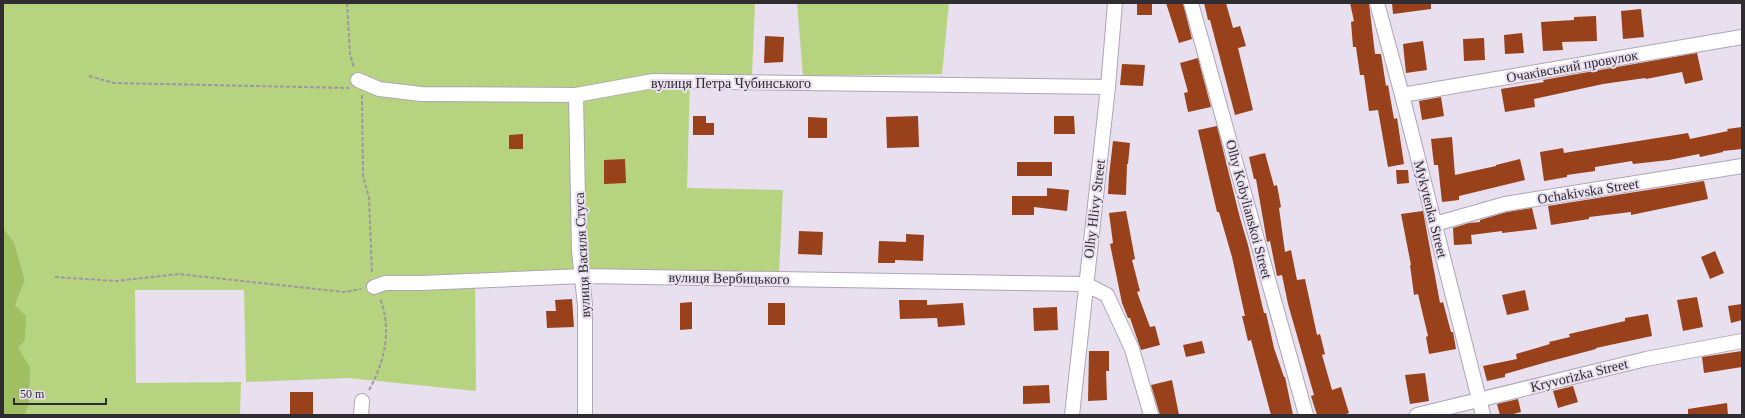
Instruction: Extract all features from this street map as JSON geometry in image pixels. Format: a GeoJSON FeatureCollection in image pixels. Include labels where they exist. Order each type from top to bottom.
{"type":"FeatureCollection","features":[{"type":"Feature","properties":{"kind":"street","name":"Olhy Hlivy Street"},"geometry":{"type":"LineString","coordinates":[[1072,415],[1116,3]]}},
{"type":"Feature","properties":{"kind":"street","name":"Olhy Kobylianskoi Street"},"geometry":{"type":"LineString","coordinates":[[1191,3],[1306,415]]}},
{"type":"Feature","properties":{"kind":"street","name":"Mykytenka Street"},"geometry":{"type":"LineString","coordinates":[[1377,3],[1402,95],[1483,415]]}},
{"type":"Feature","properties":{"kind":"street","name":"Очаківський провулок"},"geometry":{"type":"LineString","coordinates":[[1402,95],[1742,37]]}},
{"type":"Feature","properties":{"kind":"street","name":"вулиця Петра Чубинського"},"geometry":{"type":"LineString","coordinates":[[360,84],[421,94],[576,95],[653,81],[1108,87]]}},
{"type":"Feature","properties":{"kind":"street","name":"вулиця Василя Стуса"},"geometry":{"type":"LineString","coordinates":[[576,95],[579,251],[583,276],[585,305],[585,415]]}},
{"type":"Feature","properties":{"kind":"street","name":"Ochakivska Street"},"geometry":{"type":"LineString","coordinates":[[1435,224],[1505,204],[1742,166]]}},
{"type":"Feature","properties":{"kind":"street","name":"вулиця Вербицького"},"geometry":{"type":"LineString","coordinates":[[374,287],[385,283],[421,283],[583,276],[1085,284]]}},
{"type":"Feature","properties":{"kind":"street"},"geometry":{"type":"LineString","coordinates":[[1085,284],[1107,295],[1132,349],[1151,415]]}},
{"type":"Feature","properties":{"kind":"street","name":"Kryvorizka Street"},"geometry":{"type":"LineString","coordinates":[[1417,415],[1646,359],[1742,341]]}},
{"type":"Feature","properties":{"kind":"path"},"geometry":{"type":"LineString","coordinates":[[347,3],[350,54],[360,84],[363,176],[369,198],[370,267],[374,287],[385,314],[386,334],[379,372],[362,408]]}},
{"type":"Feature","properties":{"kind":"path"},"geometry":{"type":"LineString","coordinates":[[89,76],[114,83],[360,84]]}},
{"type":"Feature","properties":{"kind":"path"},"geometry":{"type":"LineString","coordinates":[[55,277],[116,281],[178,274],[344,292],[374,287]]}},
{"type":"Feature","properties":{"kind":"green space"},"geometry":{"type":"Polygon","coordinates":[[[3,3],[755,3],[752,75],[690,77],[687,188],[783,190],[779,274],[475,273],[476,391],[348,378],[246,382],[244,290],[135,290],[136,383],[241,382],[240,415],[25,415],[29,404],[18,348],[15,305],[25,280],[14,242],[3,228],[3,3]]]}},
{"type":"Feature","properties":{"kind":"green space"},"geometry":{"type":"Polygon","coordinates":[[[797,3],[949,3],[942,74],[803,76],[797,3]]]}},
{"type":"Feature","properties":{"kind":"green space"},"geometry":{"type":"Polygon","coordinates":[[[3,228],[14,242],[25,280],[15,305],[26,316],[25,340],[18,348],[30,367],[29,404],[25,415],[3,415],[3,228]]]}},
{"type":"Feature","properties":{"kind":"building"},"geometry":{"type":"Polygon","coordinates":[[[1137,3],[1152,3],[1152,15],[1137,15],[1137,3]]]}},
{"type":"Feature","properties":{"kind":"building"},"geometry":{"type":"Polygon","coordinates":[[[1166,3],[1183,3],[1192,39],[1179,43],[1166,3]]]}},
{"type":"Feature","properties":{"kind":"building"},"geometry":{"type":"Polygon","coordinates":[[[1204,3],[1226,3],[1233,28],[1240,26],[1246,46],[1238,48],[1253,110],[1235,115],[1210,20],[1208,20],[1204,3]]]}},
{"type":"Feature","properties":{"kind":"building"},"geometry":{"type":"Polygon","coordinates":[[[1350,3],[1369,3],[1375,54],[1381,54],[1386,86],[1388,85],[1394,119],[1397,118],[1404,164],[1388,167],[1378,110],[1369,111],[1364,75],[1360,75],[1356,47],[1353,47],[1351,22],[1354,21],[1350,3]]]}},
{"type":"Feature","properties":{"kind":"building"},"geometry":{"type":"Polygon","coordinates":[[[1392,3],[1431,3],[1431,9],[1393,14],[1392,3]]]}},
{"type":"Feature","properties":{"kind":"building"},"geometry":{"type":"Polygon","coordinates":[[[1641,9],[1644,37],[1623,39],[1621,11],[1641,9]]]}},
{"type":"Feature","properties":{"kind":"building"},"geometry":{"type":"Polygon","coordinates":[[[1596,16],[1597,41],[1562,42],[1563,50],[1543,51],[1541,22],[1574,20],[1574,17],[1596,16]]]}},
{"type":"Feature","properties":{"kind":"building"},"geometry":{"type":"Polygon","coordinates":[[[1522,33],[1524,53],[1505,54],[1504,35],[1522,33]]]}},
{"type":"Feature","properties":{"kind":"building"},"geometry":{"type":"Polygon","coordinates":[[[765,36],[784,37],[783,62],[764,63],[765,36]]]}},
{"type":"Feature","properties":{"kind":"building"},"geometry":{"type":"Polygon","coordinates":[[[1484,38],[1485,60],[1464,61],[1463,39],[1484,38]]]}},
{"type":"Feature","properties":{"kind":"building"},"geometry":{"type":"Polygon","coordinates":[[[1423,41],[1427,70],[1406,73],[1403,44],[1423,41]]]}},
{"type":"Feature","properties":{"kind":"building"},"geometry":{"type":"Polygon","coordinates":[[[1697,53],[1703,80],[1685,84],[1682,72],[1646,79],[1603,84],[1534,99],[1535,107],[1505,112],[1501,89],[1544,82],[1543,80],[1697,53]]]}},
{"type":"Feature","properties":{"kind":"building"},"geometry":{"type":"Polygon","coordinates":[[[1198,58],[1211,107],[1188,112],[1184,93],[1188,92],[1180,63],[1198,58]]]}},
{"type":"Feature","properties":{"kind":"building"},"geometry":{"type":"Polygon","coordinates":[[[1122,64],[1145,65],[1143,86],[1120,85],[1122,64]]]}},
{"type":"Feature","properties":{"kind":"building"},"geometry":{"type":"Polygon","coordinates":[[[1441,97],[1444,116],[1422,120],[1419,101],[1441,97]]]}},
{"type":"Feature","properties":{"kind":"building"},"geometry":{"type":"Polygon","coordinates":[[[693,116],[706,116],[706,123],[714,123],[714,135],[693,135],[693,116]]]}},
{"type":"Feature","properties":{"kind":"building"},"geometry":{"type":"Polygon","coordinates":[[[918,116],[919,147],[887,148],[886,117],[918,116]]]}},
{"type":"Feature","properties":{"kind":"building"},"geometry":{"type":"Polygon","coordinates":[[[1054,116],[1074,116],[1075,134],[1054,134],[1054,116]]]}},
{"type":"Feature","properties":{"kind":"building"},"geometry":{"type":"Polygon","coordinates":[[[808,117],[827,118],[827,138],[808,138],[808,117]]]}},
{"type":"Feature","properties":{"kind":"building"},"geometry":{"type":"Polygon","coordinates":[[[1217,126],[1264,313],[1266,313],[1274,348],[1285,377],[1293,415],[1271,415],[1251,340],[1248,341],[1242,316],[1245,316],[1232,257],[1219,212],[1217,212],[1198,130],[1217,126]]]}},
{"type":"Feature","properties":{"kind":"building"},"geometry":{"type":"Polygon","coordinates":[[[1742,127],[1742,149],[1723,151],[1700,157],[1699,154],[1669,160],[1633,164],[1632,161],[1595,167],[1595,171],[1567,175],[1567,177],[1544,181],[1540,152],[1563,148],[1564,153],[1688,133],[1690,139],[1728,131],[1727,129],[1742,127]]]}},
{"type":"Feature","properties":{"kind":"building"},"geometry":{"type":"Polygon","coordinates":[[[523,134],[523,149],[509,149],[509,135],[523,134]]]}},
{"type":"Feature","properties":{"kind":"building"},"geometry":{"type":"Polygon","coordinates":[[[1452,137],[1455,175],[1520,159],[1525,180],[1459,196],[1459,200],[1442,202],[1438,165],[1434,165],[1431,139],[1452,137]]]}},
{"type":"Feature","properties":{"kind":"building"},"geometry":{"type":"Polygon","coordinates":[[[1113,141],[1130,143],[1127,164],[1126,195],[1108,194],[1113,141]]]}},
{"type":"Feature","properties":{"kind":"building"},"geometry":{"type":"Polygon","coordinates":[[[1265,153],[1274,186],[1277,185],[1281,207],[1279,208],[1285,252],[1291,250],[1297,280],[1305,279],[1317,335],[1320,334],[1325,354],[1322,355],[1332,390],[1341,387],[1349,413],[1343,415],[1317,415],[1311,396],[1314,395],[1288,304],[1282,275],[1277,276],[1270,241],[1267,242],[1256,179],[1254,179],[1249,157],[1265,153]]]}},
{"type":"Feature","properties":{"kind":"building"},"geometry":{"type":"Polygon","coordinates":[[[625,159],[626,183],[604,184],[604,160],[625,159]]]}},
{"type":"Feature","properties":{"kind":"building"},"geometry":{"type":"Polygon","coordinates":[[[1017,162],[1052,162],[1052,176],[1017,176],[1017,162]]]}},
{"type":"Feature","properties":{"kind":"building"},"geometry":{"type":"Polygon","coordinates":[[[1396,170],[1408,170],[1409,183],[1397,184],[1396,170]]]}},
{"type":"Feature","properties":{"kind":"building"},"geometry":{"type":"Polygon","coordinates":[[[1704,181],[1708,199],[1631,215],[1631,212],[1589,217],[1589,219],[1551,225],[1548,206],[1704,181]]]}},
{"type":"Feature","properties":{"kind":"building"},"geometry":{"type":"Polygon","coordinates":[[[1047,188],[1069,190],[1067,211],[1034,207],[1034,215],[1012,215],[1012,196],[1047,196],[1047,188]]]}},
{"type":"Feature","properties":{"kind":"building"},"geometry":{"type":"Polygon","coordinates":[[[1532,208],[1537,229],[1471,235],[1472,244],[1454,245],[1453,228],[1469,223],[1480,222],[1480,220],[1507,212],[1532,208]]]}},
{"type":"Feature","properties":{"kind":"building"},"geometry":{"type":"Polygon","coordinates":[[[1126,211],[1135,259],[1132,260],[1140,291],[1137,292],[1150,327],[1155,326],[1160,345],[1141,350],[1130,318],[1128,318],[1122,303],[1110,244],[1113,243],[1109,213],[1126,211]]]}},
{"type":"Feature","properties":{"kind":"building"},"geometry":{"type":"Polygon","coordinates":[[[1423,211],[1440,303],[1443,302],[1451,332],[1453,332],[1456,349],[1429,354],[1426,337],[1428,336],[1418,294],[1414,295],[1411,265],[1401,214],[1423,211]]]}},
{"type":"Feature","properties":{"kind":"building"},"geometry":{"type":"Polygon","coordinates":[[[799,231],[823,232],[822,255],[798,254],[799,231]]]}},
{"type":"Feature","properties":{"kind":"building"},"geometry":{"type":"Polygon","coordinates":[[[906,234],[924,235],[923,261],[895,260],[895,263],[878,263],[879,241],[906,242],[906,234]]]}},
{"type":"Feature","properties":{"kind":"building"},"geometry":{"type":"Polygon","coordinates":[[[1715,251],[1724,273],[1710,279],[1701,257],[1715,251]]]}},
{"type":"Feature","properties":{"kind":"building"},"geometry":{"type":"Polygon","coordinates":[[[1525,290],[1529,310],[1507,315],[1502,295],[1525,290]]]}},
{"type":"Feature","properties":{"kind":"building"},"geometry":{"type":"Polygon","coordinates":[[[1697,297],[1703,327],[1683,331],[1677,300],[1697,297]]]}},
{"type":"Feature","properties":{"kind":"building"},"geometry":{"type":"Polygon","coordinates":[[[572,299],[574,327],[547,328],[546,311],[556,311],[555,300],[572,299]]]}},
{"type":"Feature","properties":{"kind":"building"},"geometry":{"type":"Polygon","coordinates":[[[899,300],[927,300],[927,305],[963,303],[965,325],[938,327],[937,318],[900,319],[899,300]]]}},
{"type":"Feature","properties":{"kind":"building"},"geometry":{"type":"Polygon","coordinates":[[[692,302],[692,329],[680,330],[680,303],[692,302]]]}},
{"type":"Feature","properties":{"kind":"building"},"geometry":{"type":"Polygon","coordinates":[[[768,303],[785,303],[785,325],[768,325],[768,303]]]}},
{"type":"Feature","properties":{"kind":"building"},"geometry":{"type":"Polygon","coordinates":[[[1742,304],[1742,320],[1731,323],[1728,306],[1742,304]]]}},
{"type":"Feature","properties":{"kind":"building"},"geometry":{"type":"Polygon","coordinates":[[[1057,307],[1058,330],[1034,331],[1033,308],[1057,307]]]}},
{"type":"Feature","properties":{"kind":"building"},"geometry":{"type":"Polygon","coordinates":[[[1648,314],[1652,336],[1596,348],[1505,374],[1505,377],[1487,381],[1483,366],[1517,359],[1516,354],[1550,344],[1549,342],[1570,337],[1569,334],[1625,321],[1625,318],[1648,314]]]}},
{"type":"Feature","properties":{"kind":"building"},"geometry":{"type":"Polygon","coordinates":[[[1202,341],[1205,353],[1186,357],[1183,345],[1202,341]]]}},
{"type":"Feature","properties":{"kind":"building"},"geometry":{"type":"Polygon","coordinates":[[[1089,351],[1109,351],[1109,371],[1106,371],[1107,400],[1088,401],[1089,351]]]}},
{"type":"Feature","properties":{"kind":"building"},"geometry":{"type":"Polygon","coordinates":[[[1742,351],[1742,367],[1704,373],[1702,357],[1742,351]]]}},
{"type":"Feature","properties":{"kind":"building"},"geometry":{"type":"Polygon","coordinates":[[[1425,373],[1429,401],[1410,404],[1405,375],[1425,373]]]}},
{"type":"Feature","properties":{"kind":"building"},"geometry":{"type":"Polygon","coordinates":[[[1172,380],[1179,415],[1160,415],[1151,385],[1172,380]]]}},
{"type":"Feature","properties":{"kind":"building"},"geometry":{"type":"Polygon","coordinates":[[[1049,385],[1050,403],[1023,404],[1023,386],[1049,385]]]}},
{"type":"Feature","properties":{"kind":"building"},"geometry":{"type":"Polygon","coordinates":[[[1573,386],[1578,402],[1558,408],[1553,391],[1573,386]]]}},
{"type":"Feature","properties":{"kind":"building"},"geometry":{"type":"Polygon","coordinates":[[[290,392],[313,392],[313,415],[290,414],[290,392]]]}},
{"type":"Feature","properties":{"kind":"building"},"geometry":{"type":"Polygon","coordinates":[[[1518,399],[1521,412],[1509,415],[1500,415],[1497,404],[1518,399]]]}},
{"type":"Feature","properties":{"kind":"building"},"geometry":{"type":"Polygon","coordinates":[[[1727,403],[1728,415],[1688,415],[1688,409],[1727,403]]]}}]}
